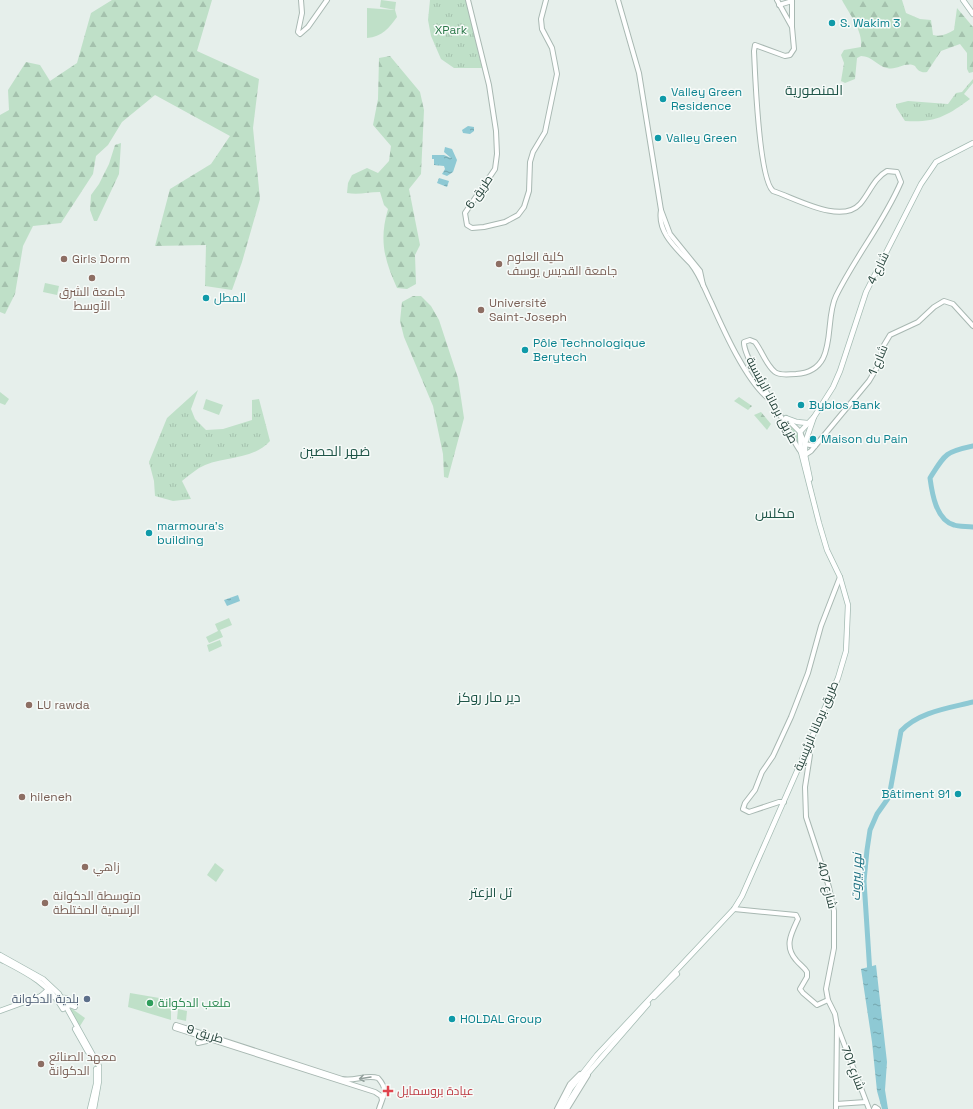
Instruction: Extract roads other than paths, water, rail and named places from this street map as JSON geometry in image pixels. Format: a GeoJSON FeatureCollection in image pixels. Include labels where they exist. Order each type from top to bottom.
{"type":"FeatureCollection","features":[{"type":"Feature","properties":{"kind":"main road"},"geometry":{"type":"LineString","coordinates":[[963,0],[973,14]]}},
{"type":"Feature","properties":{"kind":"main road","name":"شارع 4"},"geometry":{"type":"LineString","coordinates":[[814,417],[830,392],[840,371],[866,292],[921,184],[936,162],[973,143]]}},
{"type":"Feature","properties":{"kind":"main road"},"geometry":{"type":"LineString","coordinates":[[803,454],[800,432],[814,417]]}},
{"type":"Feature","properties":{"kind":"main road"},"geometry":{"type":"LineString","coordinates":[[803,454],[807,435],[814,417]]}},
{"type":"Feature","properties":{"kind":"main road"},"geometry":{"type":"LineString","coordinates":[[786,418],[797,422],[807,423]]}},
{"type":"Feature","properties":{"kind":"main road","name":"طريق برمانا الرئيسية"},"geometry":{"type":"LineString","coordinates":[[685,963],[734,909],[742,896],[809,744],[842,666],[846,652],[848,605],[840,577],[824,540],[803,454]]}},
{"type":"Feature","properties":{"kind":"main road"},"geometry":{"type":"LineString","coordinates":[[0,955],[48,985],[61,998],[96,1066],[96,1084],[90,1109]]}},
{"type":"Feature","properties":{"kind":"main road"},"geometry":{"type":"LineString","coordinates":[[0,959],[48,985]]}},
{"type":"Feature","properties":{"kind":"main road"},"geometry":{"type":"LineString","coordinates":[[564,1109],[573,1089],[685,963]]}},
{"type":"Feature","properties":{"kind":"main road"},"geometry":{"type":"LineString","coordinates":[[560,1109],[588,1067],[667,979],[685,963]]}},
{"type":"Feature","properties":{"kind":"main road"},"geometry":{"type":"LineString","coordinates":[[41,996],[48,985]]}},
{"type":"Feature","properties":{"kind":"main road"},"geometry":{"type":"LineString","coordinates":[[35,998],[48,985]]}},
{"type":"Feature","properties":{"kind":"main road"},"geometry":{"type":"LineString","coordinates":[[0,1011],[41,996],[61,998]]}},
{"type":"Feature","properties":{"kind":"main road"},"geometry":{"type":"LineString","coordinates":[[61,998],[98,1066],[99,1081],[94,1109]]}},
{"type":"Feature","properties":{"kind":"main road"},"geometry":{"type":"LineString","coordinates":[[66,1008],[69,1006],[74,1007]]}},
{"type":"Feature","properties":{"kind":"street"},"geometry":{"type":"LineString","coordinates":[[301,0],[302,13],[298,34],[305,31],[327,0]]}},
{"type":"Feature","properties":{"kind":"street","name":"طريق 6"},"geometry":{"type":"LineString","coordinates":[[468,0],[489,85],[496,130],[497,154],[496,165],[493,173],[465,213],[467,225],[474,228],[494,225],[514,218],[523,210],[528,195],[530,162],[533,152],[545,132],[557,74],[552,48],[542,29],[541,19],[546,0]]}},
{"type":"Feature","properties":{"kind":"street"},"geometry":{"type":"LineString","coordinates":[[618,0],[639,73],[661,210],[660,217],[666,236],[692,266],[703,284],[731,346],[761,393],[769,399]]}},
{"type":"Feature","properties":{"kind":"street","name":"طريق برمانا الرئيسية"},"geometry":{"type":"LineString","coordinates":[[776,0],[792,27],[794,49],[790,55],[780,56],[756,46],[754,49],[764,169],[766,181],[771,190],[829,211],[842,212],[859,205],[879,178],[887,171],[894,170],[898,172],[901,182],[836,295],[827,347],[818,364],[806,372],[778,374],[773,370],[755,342],[750,340],[744,342],[746,352],[769,399],[803,454]]}},
{"type":"Feature","properties":{"kind":"street"},"geometry":{"type":"LineString","coordinates":[[779,5],[792,1],[792,27]]}},
{"type":"Feature","properties":{"kind":"street"},"geometry":{"type":"LineString","coordinates":[[786,18],[792,15]]}},
{"type":"Feature","properties":{"kind":"street","name":"شارع 1"},"geometry":{"type":"LineString","coordinates":[[816,446],[869,381],[878,366],[884,345],[891,334],[918,322],[934,307],[944,301],[953,304],[973,326]]}},
{"type":"Feature","properties":{"kind":"street"},"geometry":{"type":"LineString","coordinates":[[778,412],[800,432],[805,444],[816,446]]}},
{"type":"Feature","properties":{"kind":"street"},"geometry":{"type":"LineString","coordinates":[[803,454],[816,446]]}},
{"type":"Feature","properties":{"kind":"street"},"geometry":{"type":"LineString","coordinates":[[784,802],[779,802],[749,812],[743,809],[744,805],[756,788],[762,772],[776,750],[791,716],[808,673],[821,626],[840,577]]}},
{"type":"Feature","properties":{"kind":"street","name":"شارع 407"},"geometry":{"type":"LineString","coordinates":[[809,744],[810,755],[805,788],[806,817],[829,887],[834,911],[834,948],[826,989],[828,1000],[836,1014],[837,1026]]}},
{"type":"Feature","properties":{"kind":"street"},"geometry":{"type":"LineString","coordinates":[[734,909],[796,915],[798,919],[791,933],[789,944],[795,958],[807,972],[807,977],[800,988],[803,994],[817,1004],[828,1000]]}},
{"type":"Feature","properties":{"kind":"street","name":"9 طريق"},"geometry":{"type":"LineString","coordinates":[[379,1109],[385,1094],[385,1090],[381,1082],[376,1077],[342,1079],[176,1025],[175,1028],[215,1040],[273,1061],[375,1092],[381,1096],[382,1100]]}},
{"type":"Feature","properties":{"kind":"street"},"geometry":{"type":"LineString","coordinates":[[836,1109],[837,1026]]}},
{"type":"Feature","properties":{"kind":"street","name":"شارع 701"},"geometry":{"type":"LineString","coordinates":[[837,1026],[870,1109]]}},
{"type":"Feature","properties":{"kind":"street"},"geometry":{"type":"LineString","coordinates":[[198,1043],[204,1040],[215,1040]]}},
{"type":"Feature","properties":{"kind":"street"},"geometry":{"type":"LineString","coordinates":[[568,1109],[597,1063]]}},
{"type":"Feature","properties":{"kind":"street"},"geometry":{"type":"LineString","coordinates":[[557,1109],[570,1084],[588,1067]]}},
{"type":"Feature","properties":{"kind":"street"},"geometry":{"type":"LineString","coordinates":[[836,1104],[866,1102]]}},
{"type":"Feature","properties":{"kind":"water"},"geometry":{"type":"Polygon","coordinates":[[[468,126],[474,127],[474,131],[470,134],[463,133],[462,130],[468,126]]]}},
{"type":"Feature","properties":{"kind":"water"},"geometry":{"type":"Polygon","coordinates":[[[445,147],[452,149],[457,160],[453,172],[447,176],[442,174],[445,169],[444,166],[434,165],[434,159],[432,159],[432,155],[444,155],[451,158],[444,152],[445,147]]]}},
{"type":"Feature","properties":{"kind":"water"},"geometry":{"type":"Polygon","coordinates":[[[439,178],[449,181],[447,187],[437,183],[439,178]]]}},
{"type":"Feature","properties":{"kind":"water"},"geometry":{"type":"Polygon","coordinates":[[[238,595],[240,601],[227,606],[224,600],[238,595]]]}},
{"type":"Feature","properties":{"kind":"water"},"geometry":{"type":"Polygon","coordinates":[[[876,965],[887,1062],[885,1090],[888,1109],[882,1109],[877,1091],[872,1042],[861,969],[876,965]]]}},
{"type":"Feature","properties":{"kind":"waterway","name":"نهر بيروت"},"geometry":{"type":"LineString","coordinates":[[973,446],[951,452],[943,459],[930,478],[936,505],[943,518],[954,525],[973,527]]}},
{"type":"Feature","properties":{"kind":"waterway","name":"نهر بيروت"},"geometry":{"type":"LineString","coordinates":[[870,974],[864,881],[867,850],[870,830],[877,814],[889,797],[901,731],[916,719],[925,715],[973,702]]}},
{"type":"Feature","properties":{"kind":"place","name":"S. Wakim 3"},"geometry":{"type":"Point","coordinates":[832,23]}},
{"type":"Feature","properties":{"kind":"place","name":"Valley Green Residence"},"geometry":{"type":"Point","coordinates":[663,99]}},
{"type":"Feature","properties":{"kind":"place","name":"Valley Green"},"geometry":{"type":"Point","coordinates":[658,138]}},
{"type":"Feature","properties":{"kind":"place","name":"Girls Dorm"},"geometry":{"type":"Point","coordinates":[64,259]}},
{"type":"Feature","properties":{"kind":"place","name":"كلية العلوم جامعة القديس يوسف"},"geometry":{"type":"Point","coordinates":[499,264]}},
{"type":"Feature","properties":{"kind":"place","name":"جامعة الشرق الأوسط"},"geometry":{"type":"Point","coordinates":[92,278]}},
{"type":"Feature","properties":{"kind":"place","name":"المطل"},"geometry":{"type":"Point","coordinates":[206,298]}},
{"type":"Feature","properties":{"kind":"place","name":"Université Saint-Joseph"},"geometry":{"type":"Point","coordinates":[481,310]}},
{"type":"Feature","properties":{"kind":"place","name":"Pôle Technologique Berytech"},"geometry":{"type":"Point","coordinates":[525,350]}},
{"type":"Feature","properties":{"kind":"place","name":"Byblos Bank"},"geometry":{"type":"Point","coordinates":[801,405]}},
{"type":"Feature","properties":{"kind":"place","name":"Maison du Pain"},"geometry":{"type":"Point","coordinates":[813,439]}},
{"type":"Feature","properties":{"kind":"place","name":"marmoura's building"},"geometry":{"type":"Point","coordinates":[149,533]}},
{"type":"Feature","properties":{"kind":"place","name":"LU rawda"},"geometry":{"type":"Point","coordinates":[29,705]}},
{"type":"Feature","properties":{"kind":"place","name":"Bâtiment 91"},"geometry":{"type":"Point","coordinates":[958,794]}},
{"type":"Feature","properties":{"kind":"place","name":"hileneh"},"geometry":{"type":"Point","coordinates":[22,797]}},
{"type":"Feature","properties":{"kind":"place","name":"زاهي"},"geometry":{"type":"Point","coordinates":[85,867]}},
{"type":"Feature","properties":{"kind":"place","name":"متوسطة الدكوانة الرسمية المختلطة"},"geometry":{"type":"Point","coordinates":[45,903]}},
{"type":"Feature","properties":{"kind":"place","name":"بلدية الدكوانة"},"geometry":{"type":"Point","coordinates":[87,999]}},
{"type":"Feature","properties":{"kind":"place","name":"ملعب الدكوانة"},"geometry":{"type":"Point","coordinates":[150,1003]}},
{"type":"Feature","properties":{"kind":"place","name":"HOLDAL Group"},"geometry":{"type":"Point","coordinates":[452,1019]}},
{"type":"Feature","properties":{"kind":"place","name":"معهد الصنائع الدكوانة"},"geometry":{"type":"Point","coordinates":[41,1064]}},
{"type":"Feature","properties":{"kind":"place","name":"عيادة بروسمايل"},"geometry":{"type":"Point","coordinates":[388,1091]}},
{"type":"Feature","properties":{"kind":"district","name":"المنصورية"},"geometry":{"type":"Point","coordinates":[814,90]}},
{"type":"Feature","properties":{"kind":"district","name":"ضهر الحصين"},"geometry":{"type":"Point","coordinates":[335,451]}},
{"type":"Feature","properties":{"kind":"district","name":"مكلس"},"geometry":{"type":"Point","coordinates":[775,513]}},
{"type":"Feature","properties":{"kind":"district","name":"دير مار روكز"},"geometry":{"type":"Point","coordinates":[489,697]}},
{"type":"Feature","properties":{"kind":"district","name":"تل الزعتر"},"geometry":{"type":"Point","coordinates":[491,892]}},
{"type":"Feature","properties":{"kind":"park label","name":"XPark"},"geometry":{"type":"Point","coordinates":[451,30]}}]}
